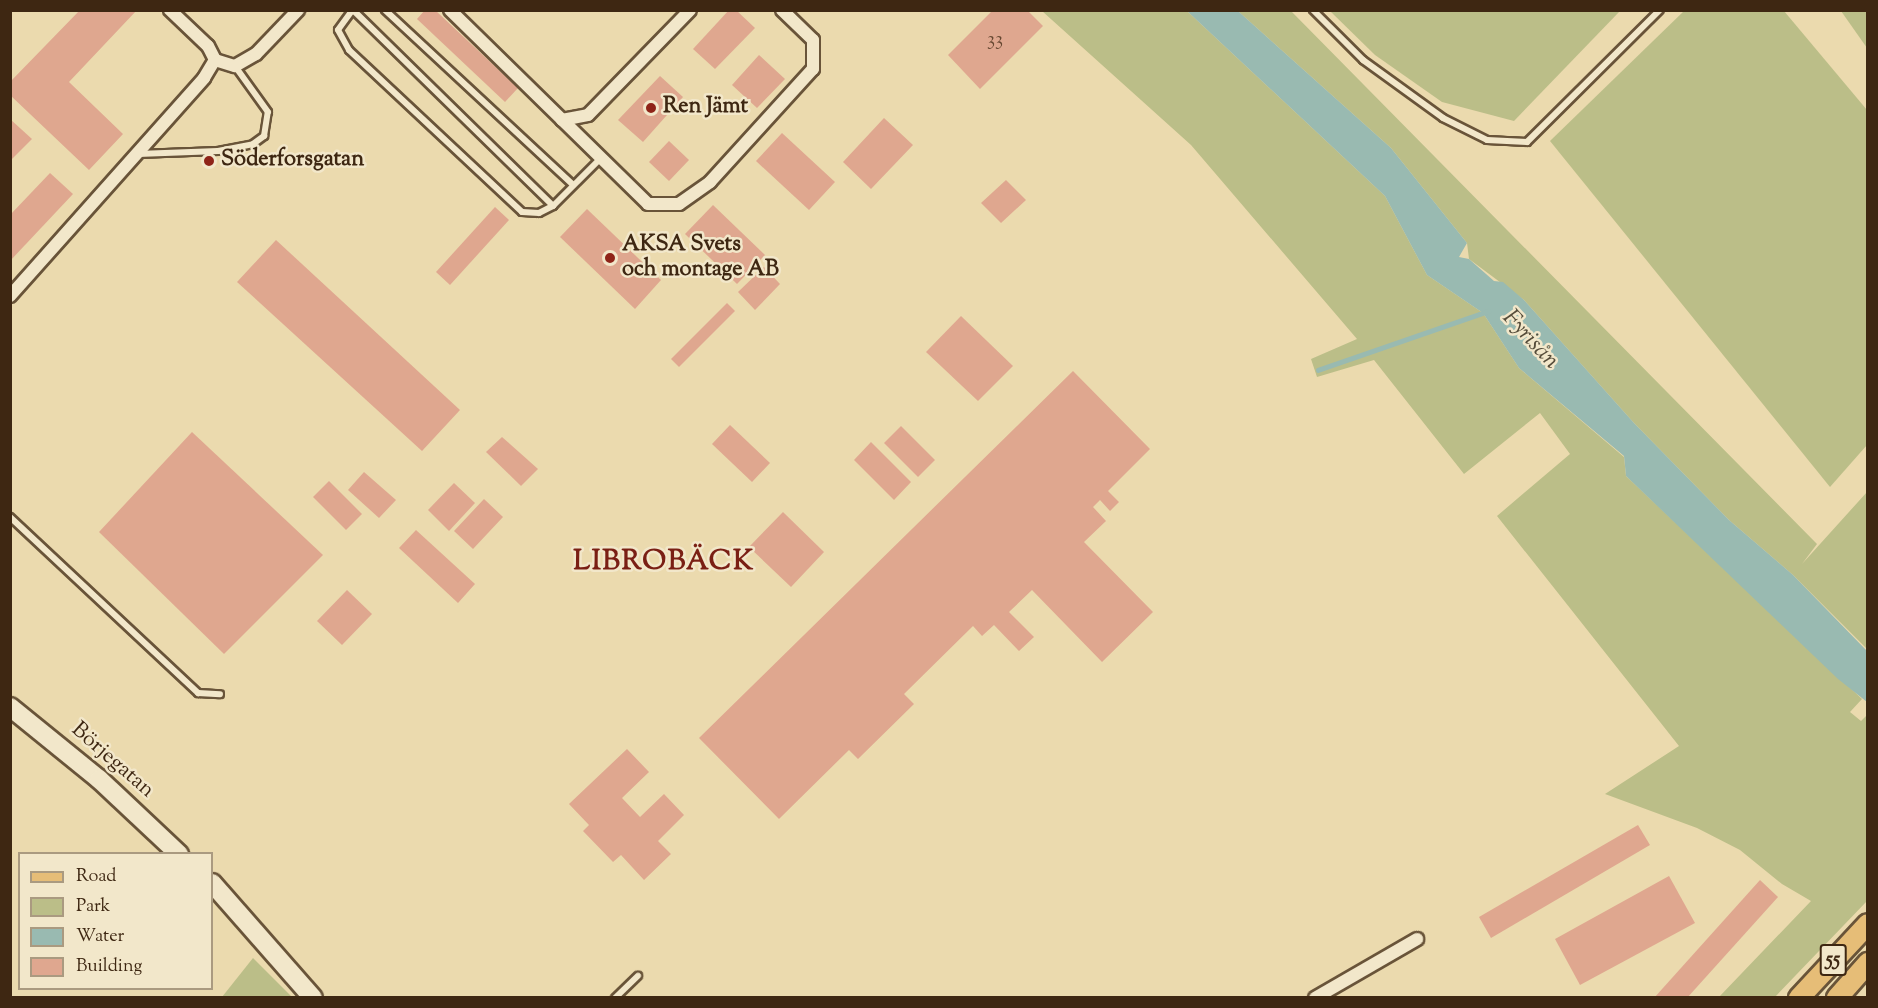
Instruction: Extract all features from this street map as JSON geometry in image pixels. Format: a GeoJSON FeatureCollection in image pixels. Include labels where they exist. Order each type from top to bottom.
{"type":"FeatureCollection","features":[{"type":"Feature","properties":{"kind":"main road","name":"Börjegatan"},"geometry":{"type":"LineString","coordinates":[[10,707],[99,779],[178,852]]}},
{"type":"Feature","properties":{"kind":"main road"},"geometry":{"type":"LineString","coordinates":[[213,884],[313,998]]}},
{"type":"Feature","properties":{"kind":"main road","name":"55"},"geometry":{"type":"LineString","coordinates":[[1799,998],[1868,924]]}},
{"type":"Feature","properties":{"kind":"main road","name":"55"},"geometry":{"type":"LineString","coordinates":[[1837,998],[1868,963]]}},
{"type":"Feature","properties":{"kind":"street"},"geometry":{"type":"LineString","coordinates":[[170,10],[208,46],[215,60],[235,66],[256,54],[298,10]]}},
{"type":"Feature","properties":{"kind":"street"},"geometry":{"type":"LineString","coordinates":[[450,10],[648,204],[679,204],[710,182],[813,69],[813,40],[782,10]]}},
{"type":"Feature","properties":{"kind":"street"},"geometry":{"type":"LineString","coordinates":[[562,120],[588,115],[690,10]]}},
{"type":"Feature","properties":{"kind":"street"},"geometry":{"type":"LineString","coordinates":[[10,296],[204,78],[215,60]]}},
{"type":"Feature","properties":{"kind":"street"},"geometry":{"type":"LineString","coordinates":[[1315,998],[1417,939]]}},
{"type":"Feature","properties":{"kind":"lane"},"geometry":{"type":"LineString","coordinates":[[385,10],[573,185]]}},
{"type":"Feature","properties":{"kind":"lane"},"geometry":{"type":"LineString","coordinates":[[1313,10],[1363,60],[1443,118],[1487,140],[1527,142],[1660,10]]}},
{"type":"Feature","properties":{"kind":"lane"},"geometry":{"type":"LineString","coordinates":[[554,206],[352,11],[338,30],[349,50],[522,212],[539,213],[554,206],[601,158]]}},
{"type":"Feature","properties":{"kind":"lane"},"geometry":{"type":"LineString","coordinates":[[137,154],[219,151],[253,144],[264,136],[268,112],[235,66]]}},
{"type":"Feature","properties":{"kind":"lane"},"geometry":{"type":"LineString","coordinates":[[10,517],[198,693],[220,694]]}},
{"type":"Feature","properties":{"kind":"lane"},"geometry":{"type":"LineString","coordinates":[[615,998],[638,976]]}},
{"type":"Feature","properties":{"kind":"green space"},"geometry":{"type":"Polygon","coordinates":[[[1685,10],[1784,11],[1867,110],[1867,445],[1830,487],[1550,141],[1685,10]]]}},
{"type":"Feature","properties":{"kind":"green space"},"geometry":{"type":"Polygon","coordinates":[[[1042,11],[1187,11],[1385,196],[1427,275],[1483,313],[1519,368],[1624,457],[1626,476],[1862,699],[1850,712],[1861,721],[1867,715],[1867,901],[1775,997],[1719,997],[1811,901],[1782,884],[1740,850],[1697,828],[1605,794],[1679,746],[1497,516],[1570,454],[1540,413],[1464,474],[1374,360],[1317,377],[1311,359],[1357,339],[1191,145],[1042,11]]]}},
{"type":"Feature","properties":{"kind":"green space"},"geometry":{"type":"Polygon","coordinates":[[[1238,11],[1291,11],[1817,544],[1802,564],[1867,492],[1867,649],[1793,575],[1729,520],[1634,423],[1524,300],[1469,259],[1467,243],[1391,148],[1238,11]]]}},
{"type":"Feature","properties":{"kind":"green space"},"geometry":{"type":"Polygon","coordinates":[[[1330,11],[1620,11],[1514,121],[1442,102],[1375,55],[1330,11]]]}},
{"type":"Feature","properties":{"kind":"green space"},"geometry":{"type":"Polygon","coordinates":[[[1841,11],[1867,11],[1867,48],[1841,11]]]}},
{"type":"Feature","properties":{"kind":"green space"},"geometry":{"type":"Polygon","coordinates":[[[253,958],[292,997],[222,997],[253,958]]]}},
{"type":"Feature","properties":{"kind":"water","name":"Fyrisån"},"geometry":{"type":"Polygon","coordinates":[[[1187,11],[1238,11],[1391,148],[1467,243],[1459,257],[1469,259],[1494,281],[1503,282],[1524,300],[1634,423],[1729,520],[1793,575],[1867,651],[1867,702],[1838,679],[1626,476],[1624,456],[1519,368],[1483,313],[1427,275],[1385,196],[1187,11]]]}},
{"type":"Feature","properties":{"kind":"building"},"geometry":{"type":"Polygon","coordinates":[[[80,10],[137,10],[69,82],[123,134],[89,170],[10,95],[10,82],[80,10]]]}},
{"type":"Feature","properties":{"kind":"building"},"geometry":{"type":"Polygon","coordinates":[[[425,10],[435,10],[518,88],[505,102],[417,19],[425,10]]]}},
{"type":"Feature","properties":{"kind":"building"},"geometry":{"type":"Polygon","coordinates":[[[729,10],[736,10],[755,28],[715,69],[693,49],[729,10]]]}},
{"type":"Feature","properties":{"kind":"building"},"geometry":{"type":"Polygon","coordinates":[[[993,10],[1027,10],[1043,26],[980,89],[948,55],[993,10]]]}},
{"type":"Feature","properties":{"kind":"building"},"geometry":{"type":"Polygon","coordinates":[[[759,55],[785,79],[757,108],[732,85],[759,55]]]}},
{"type":"Feature","properties":{"kind":"building","name":"Ren Jämt"},"geometry":{"type":"Polygon","coordinates":[[[660,76],[683,97],[643,142],[618,120],[660,76]]]}},
{"type":"Feature","properties":{"kind":"building"},"geometry":{"type":"Polygon","coordinates":[[[884,118],[913,145],[871,189],[843,162],[884,118]]]}},
{"type":"Feature","properties":{"kind":"building"},"geometry":{"type":"Polygon","coordinates":[[[10,119],[32,139],[10,161],[10,119]]]}},
{"type":"Feature","properties":{"kind":"building"},"geometry":{"type":"Polygon","coordinates":[[[782,133],[835,182],[809,210],[756,161],[782,133]]]}},
{"type":"Feature","properties":{"kind":"building"},"geometry":{"type":"Polygon","coordinates":[[[669,141],[689,160],[669,181],[649,162],[669,141]]]}},
{"type":"Feature","properties":{"kind":"building"},"geometry":{"type":"Polygon","coordinates":[[[50,173],[73,194],[10,261],[10,215],[50,173]]]}},
{"type":"Feature","properties":{"kind":"building"},"geometry":{"type":"Polygon","coordinates":[[[1006,180],[1026,200],[1001,223],[981,203],[1006,180]]]}},
{"type":"Feature","properties":{"kind":"building"},"geometry":{"type":"Polygon","coordinates":[[[713,205],[765,255],[737,284],[685,234],[713,205]]]}},
{"type":"Feature","properties":{"kind":"building"},"geometry":{"type":"Polygon","coordinates":[[[495,207],[509,220],[450,285],[436,272],[495,207]]]}},
{"type":"Feature","properties":{"kind":"building","name":"AKSA Svets och montage AB"},"geometry":{"type":"Polygon","coordinates":[[[587,209],[661,280],[635,309],[560,237],[587,209]]]}},
{"type":"Feature","properties":{"kind":"building"},"geometry":{"type":"Polygon","coordinates":[[[276,240],[460,410],[422,451],[237,282],[276,240]]]}},
{"type":"Feature","properties":{"kind":"building"},"geometry":{"type":"Polygon","coordinates":[[[764,267],[780,284],[755,310],[738,292],[764,267]]]}},
{"type":"Feature","properties":{"kind":"building"},"geometry":{"type":"Polygon","coordinates":[[[727,303],[735,311],[679,367],[671,359],[727,303]]]}},
{"type":"Feature","properties":{"kind":"building"},"geometry":{"type":"Polygon","coordinates":[[[961,316],[1013,366],[978,401],[926,352],[961,316]]]}},
{"type":"Feature","properties":{"kind":"building"},"geometry":{"type":"Polygon","coordinates":[[[1073,371],[1150,449],[1108,491],[1119,502],[1110,511],[1100,500],[1093,507],[1106,521],[1084,542],[1153,612],[1102,662],[1032,590],[1009,612],[1034,637],[1019,651],[994,625],[982,636],[973,626],[904,694],[914,704],[858,759],[849,750],[779,819],[699,738],[1073,371]]]}},
{"type":"Feature","properties":{"kind":"building"},"geometry":{"type":"Polygon","coordinates":[[[730,425],[770,463],[752,482],[712,444],[730,425]]]}},
{"type":"Feature","properties":{"kind":"building"},"geometry":{"type":"Polygon","coordinates":[[[901,426],[935,460],[918,477],[884,443],[901,426]]]}},
{"type":"Feature","properties":{"kind":"building"},"geometry":{"type":"Polygon","coordinates":[[[192,432],[323,555],[224,654],[99,532],[192,432]]]}},
{"type":"Feature","properties":{"kind":"building"},"geometry":{"type":"Polygon","coordinates":[[[502,437],[538,469],[521,486],[486,452],[502,437]]]}},
{"type":"Feature","properties":{"kind":"building"},"geometry":{"type":"Polygon","coordinates":[[[871,442],[911,482],[894,500],[854,460],[871,442]]]}},
{"type":"Feature","properties":{"kind":"building"},"geometry":{"type":"Polygon","coordinates":[[[364,472],[396,500],[379,518],[348,490],[364,472]]]}},
{"type":"Feature","properties":{"kind":"building"},"geometry":{"type":"Polygon","coordinates":[[[329,481],[362,514],[346,530],[313,497],[329,481]]]}},
{"type":"Feature","properties":{"kind":"building"},"geometry":{"type":"Polygon","coordinates":[[[454,483],[475,503],[449,531],[428,510],[454,483]]]}},
{"type":"Feature","properties":{"kind":"building"},"geometry":{"type":"Polygon","coordinates":[[[484,499],[503,517],[473,549],[454,531],[484,499]]]}},
{"type":"Feature","properties":{"kind":"building"},"geometry":{"type":"Polygon","coordinates":[[[783,512],[824,552],[791,587],[749,547],[783,512]]]}},
{"type":"Feature","properties":{"kind":"building"},"geometry":{"type":"Polygon","coordinates":[[[416,530],[475,584],[458,603],[399,548],[416,530]]]}},
{"type":"Feature","properties":{"kind":"building"},"geometry":{"type":"Polygon","coordinates":[[[347,590],[372,614],[342,645],[317,621],[347,590]]]}},
{"type":"Feature","properties":{"kind":"building"},"geometry":{"type":"Polygon","coordinates":[[[627,749],[649,772],[622,798],[640,817],[664,794],[684,815],[658,841],[671,854],[644,880],[621,855],[613,862],[583,831],[589,825],[569,804],[627,749]]]}},
{"type":"Feature","properties":{"kind":"building"},"geometry":{"type":"Polygon","coordinates":[[[1638,825],[1650,845],[1491,938],[1479,917],[1638,825]]]}},
{"type":"Feature","properties":{"kind":"building"},"geometry":{"type":"Polygon","coordinates":[[[1669,876],[1695,923],[1580,985],[1555,939],[1669,876]]]}},
{"type":"Feature","properties":{"kind":"building"},"geometry":{"type":"Polygon","coordinates":[[[1760,880],[1778,897],[1687,998],[1654,998],[1760,880]]]}},
{"type":"Feature","properties":{"kind":"waterway"},"geometry":{"type":"LineString","coordinates":[[1318,370],[1488,311]]}},
{"type":"Feature","properties":{"kind":"place","name":"Ren Jämt"},"geometry":{"type":"Point","coordinates":[651,108]}},
{"type":"Feature","properties":{"kind":"place","name":"Söderforsgatan"},"geometry":{"type":"Point","coordinates":[209,161]}},
{"type":"Feature","properties":{"kind":"place","name":"AKSA Svets och montage AB"},"geometry":{"type":"Point","coordinates":[610,258]}},
{"type":"Feature","properties":{"kind":"district","name":"LIBROBÄCK"},"geometry":{"type":"Point","coordinates":[664,562]}}]}
